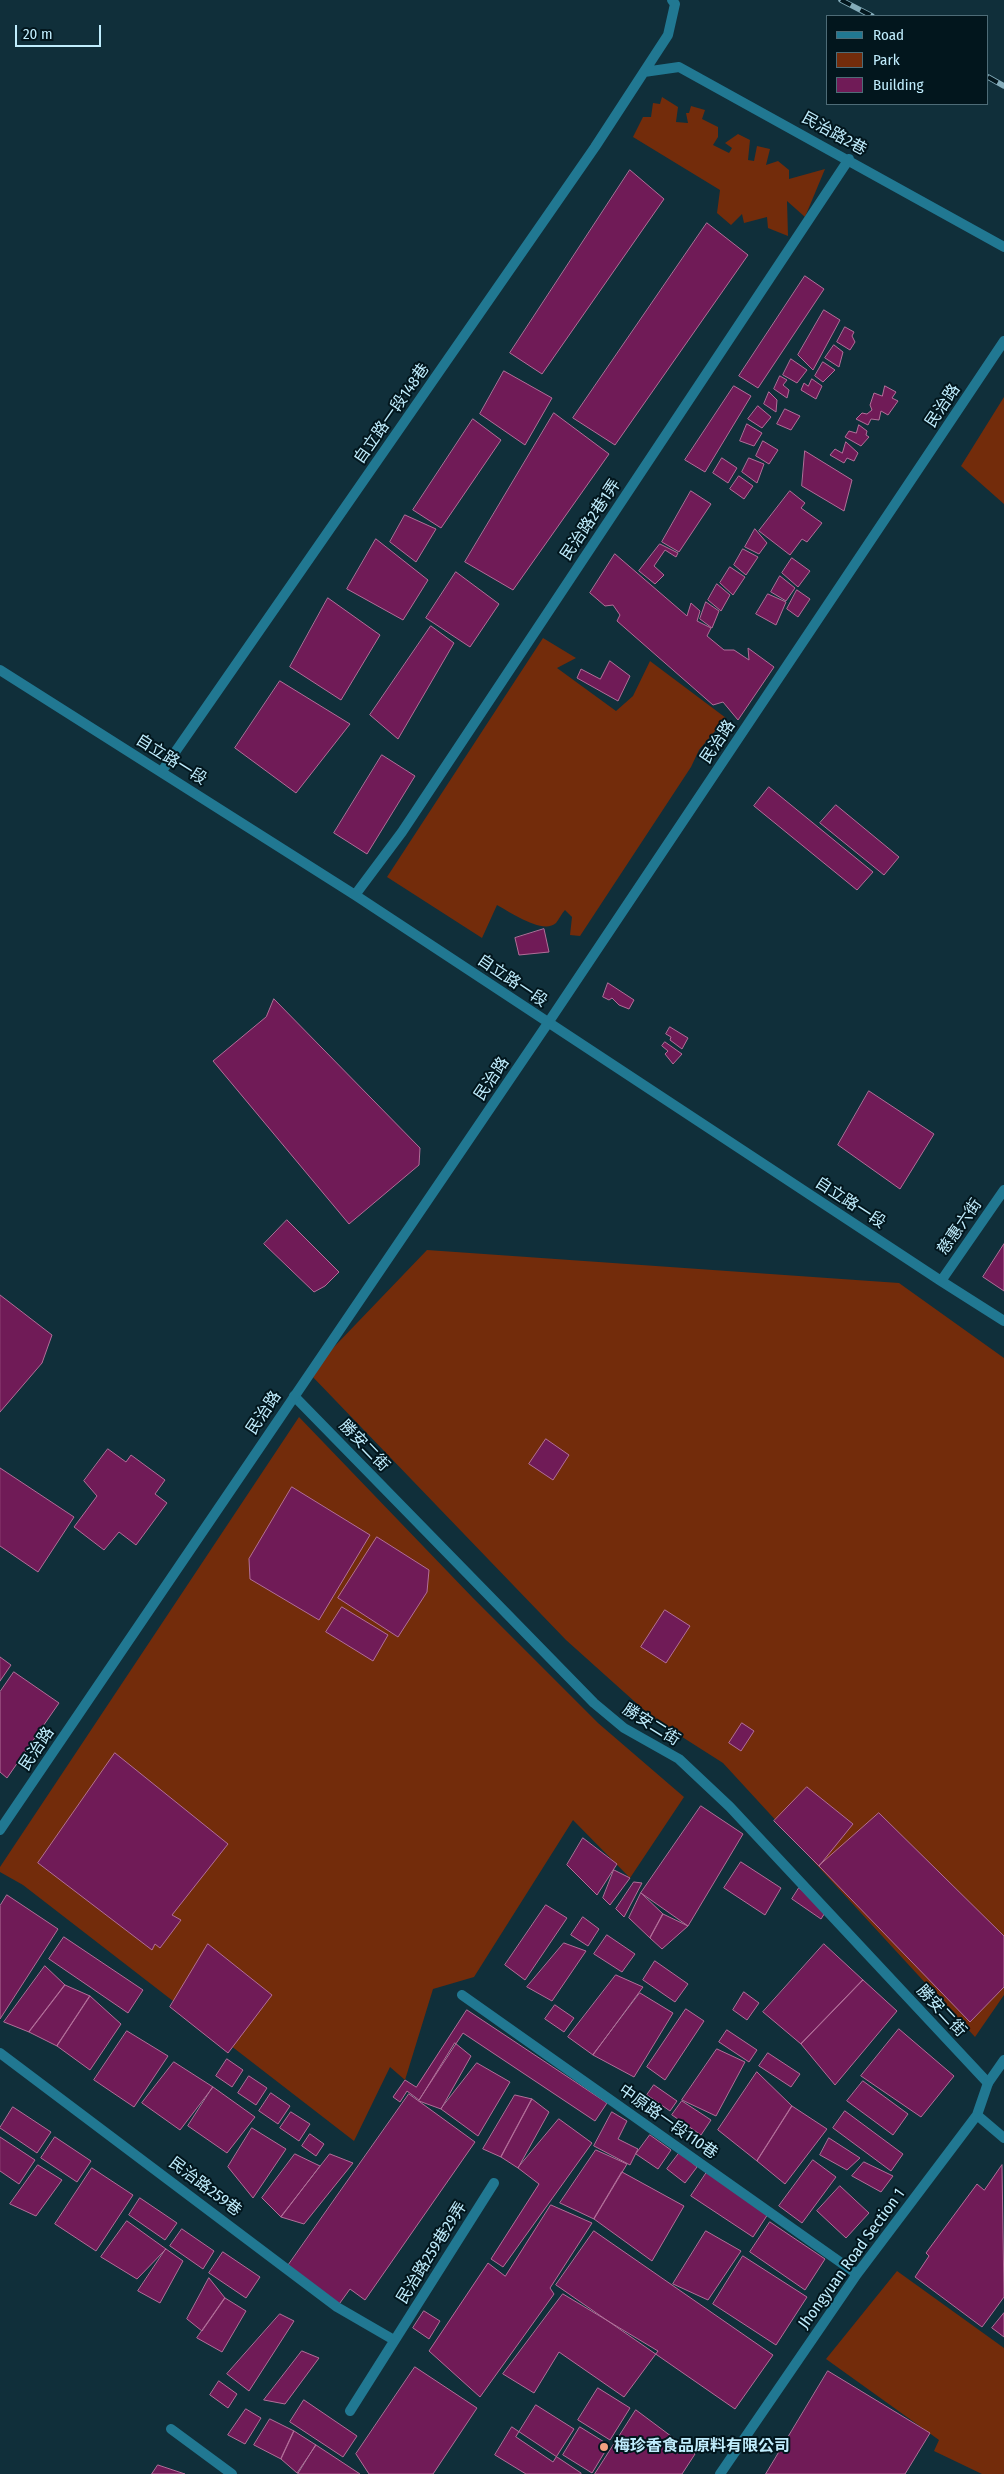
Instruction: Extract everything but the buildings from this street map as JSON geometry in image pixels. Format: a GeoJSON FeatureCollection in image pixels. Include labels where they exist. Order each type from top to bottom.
{"type":"FeatureCollection","features":[{"type":"Feature","properties":{"kind":"street","name":"自立路一段148巷"},"geometry":{"type":"LineString","coordinates":[[162,771],[595,147],[668,34],[675,4],[672,0]]}},
{"type":"Feature","properties":{"kind":"street","name":"民治路2巷"},"geometry":{"type":"LineString","coordinates":[[644,72],[679,66],[1004,247]]}},
{"type":"Feature","properties":{"kind":"street","name":"民治路2巷1弄"},"geometry":{"type":"LineString","coordinates":[[355,895],[402,832],[849,159]]}},
{"type":"Feature","properties":{"kind":"street","name":"民治路"},"geometry":{"type":"LineString","coordinates":[[0,1830],[548,1023],[1004,341]]}},
{"type":"Feature","properties":{"kind":"street","name":"自立路一段"},"geometry":{"type":"LineString","coordinates":[[0,670],[355,895],[941,1282],[1004,1321]]}},
{"type":"Feature","properties":{"kind":"street","name":"慈惠六街"},"geometry":{"type":"LineString","coordinates":[[941,1282],[1004,1190]]}},
{"type":"Feature","properties":{"kind":"street","name":"勝安二街"},"geometry":{"type":"LineString","coordinates":[[294,1396],[594,1703],[624,1728],[679,1760],[730,1808],[988,2083]]}},
{"type":"Feature","properties":{"kind":"street","name":"中原路一段110巷"},"geometry":{"type":"LineString","coordinates":[[462,1995],[857,2274]]}},
{"type":"Feature","properties":{"kind":"street","name":"民治路259巷"},"geometry":{"type":"LineString","coordinates":[[0,2053],[337,2307],[394,2340]]}},
{"type":"Feature","properties":{"kind":"street","name":"Jhongyuan Road Section 1"},"geometry":{"type":"LineString","coordinates":[[720,2474],[857,2274],[977,2115],[988,2083],[1004,2060]]}},
{"type":"Feature","properties":{"kind":"street"},"geometry":{"type":"LineString","coordinates":[[977,2115],[1004,2138]]}},
{"type":"Feature","properties":{"kind":"street","name":"民治路259巷29弄"},"geometry":{"type":"LineString","coordinates":[[350,2411],[494,2182]]}},
{"type":"Feature","properties":{"kind":"street"},"geometry":{"type":"LineString","coordinates":[[171,2429],[232,2474]]}},
{"type":"Feature","properties":{"kind":"green space"},"geometry":{"type":"Polygon","coordinates":[[[662,97],[678,107],[676,122],[688,123],[686,113],[689,113],[691,106],[705,110],[702,119],[718,127],[718,137],[713,145],[729,153],[732,148],[725,143],[738,134],[750,140],[748,160],[754,161],[757,146],[770,149],[766,165],[778,161],[789,170],[789,179],[825,169],[805,217],[787,201],[788,236],[768,228],[767,217],[744,223],[742,214],[731,225],[717,213],[720,190],[633,137],[643,117],[651,117],[653,103],[660,104],[662,97]]]}},
{"type":"Feature","properties":{"kind":"green space"},"geometry":{"type":"Polygon","coordinates":[[[1004,397],[1004,504],[961,466],[1004,397]]]}},
{"type":"Feature","properties":{"kind":"green space"},"geometry":{"type":"Polygon","coordinates":[[[543,638],[576,658],[557,668],[616,711],[633,696],[650,661],[726,718],[699,750],[691,767],[580,936],[570,935],[572,917],[565,910],[556,923],[550,926],[543,926],[526,921],[497,905],[482,938],[387,877],[543,638]]]}},
{"type":"Feature","properties":{"kind":"green space"},"geometry":{"type":"Polygon","coordinates":[[[427,1250],[899,1283],[1004,1358],[1004,1995],[975,2037],[723,1763],[654,1719],[566,1640],[309,1373],[427,1250]]]}},
{"type":"Feature","properties":{"kind":"green space"},"geometry":{"type":"Polygon","coordinates":[[[299,1417],[473,1598],[598,1723],[684,1797],[630,1878],[573,1820],[474,1977],[433,1989],[405,2080],[390,2067],[354,2141],[23,1885],[0,1872],[0,1867],[299,1417]]]}},
{"type":"Feature","properties":{"kind":"green space"},"geometry":{"type":"Polygon","coordinates":[[[897,2271],[1004,2348],[1004,2474],[982,2474],[934,2451],[939,2440],[826,2359],[897,2271]]]}},
{"type":"Feature","properties":{"kind":"railway"},"geometry":{"type":"LineString","coordinates":[[841,0],[870,15]]}},
{"type":"Feature","properties":{"kind":"railway"},"geometry":{"type":"LineString","coordinates":[[989,78],[1004,86]]}},
{"type":"Feature","properties":{"kind":"place","name":"梅珍香食品原料有限公司"},"geometry":{"type":"Point","coordinates":[604,2447]}}]}
